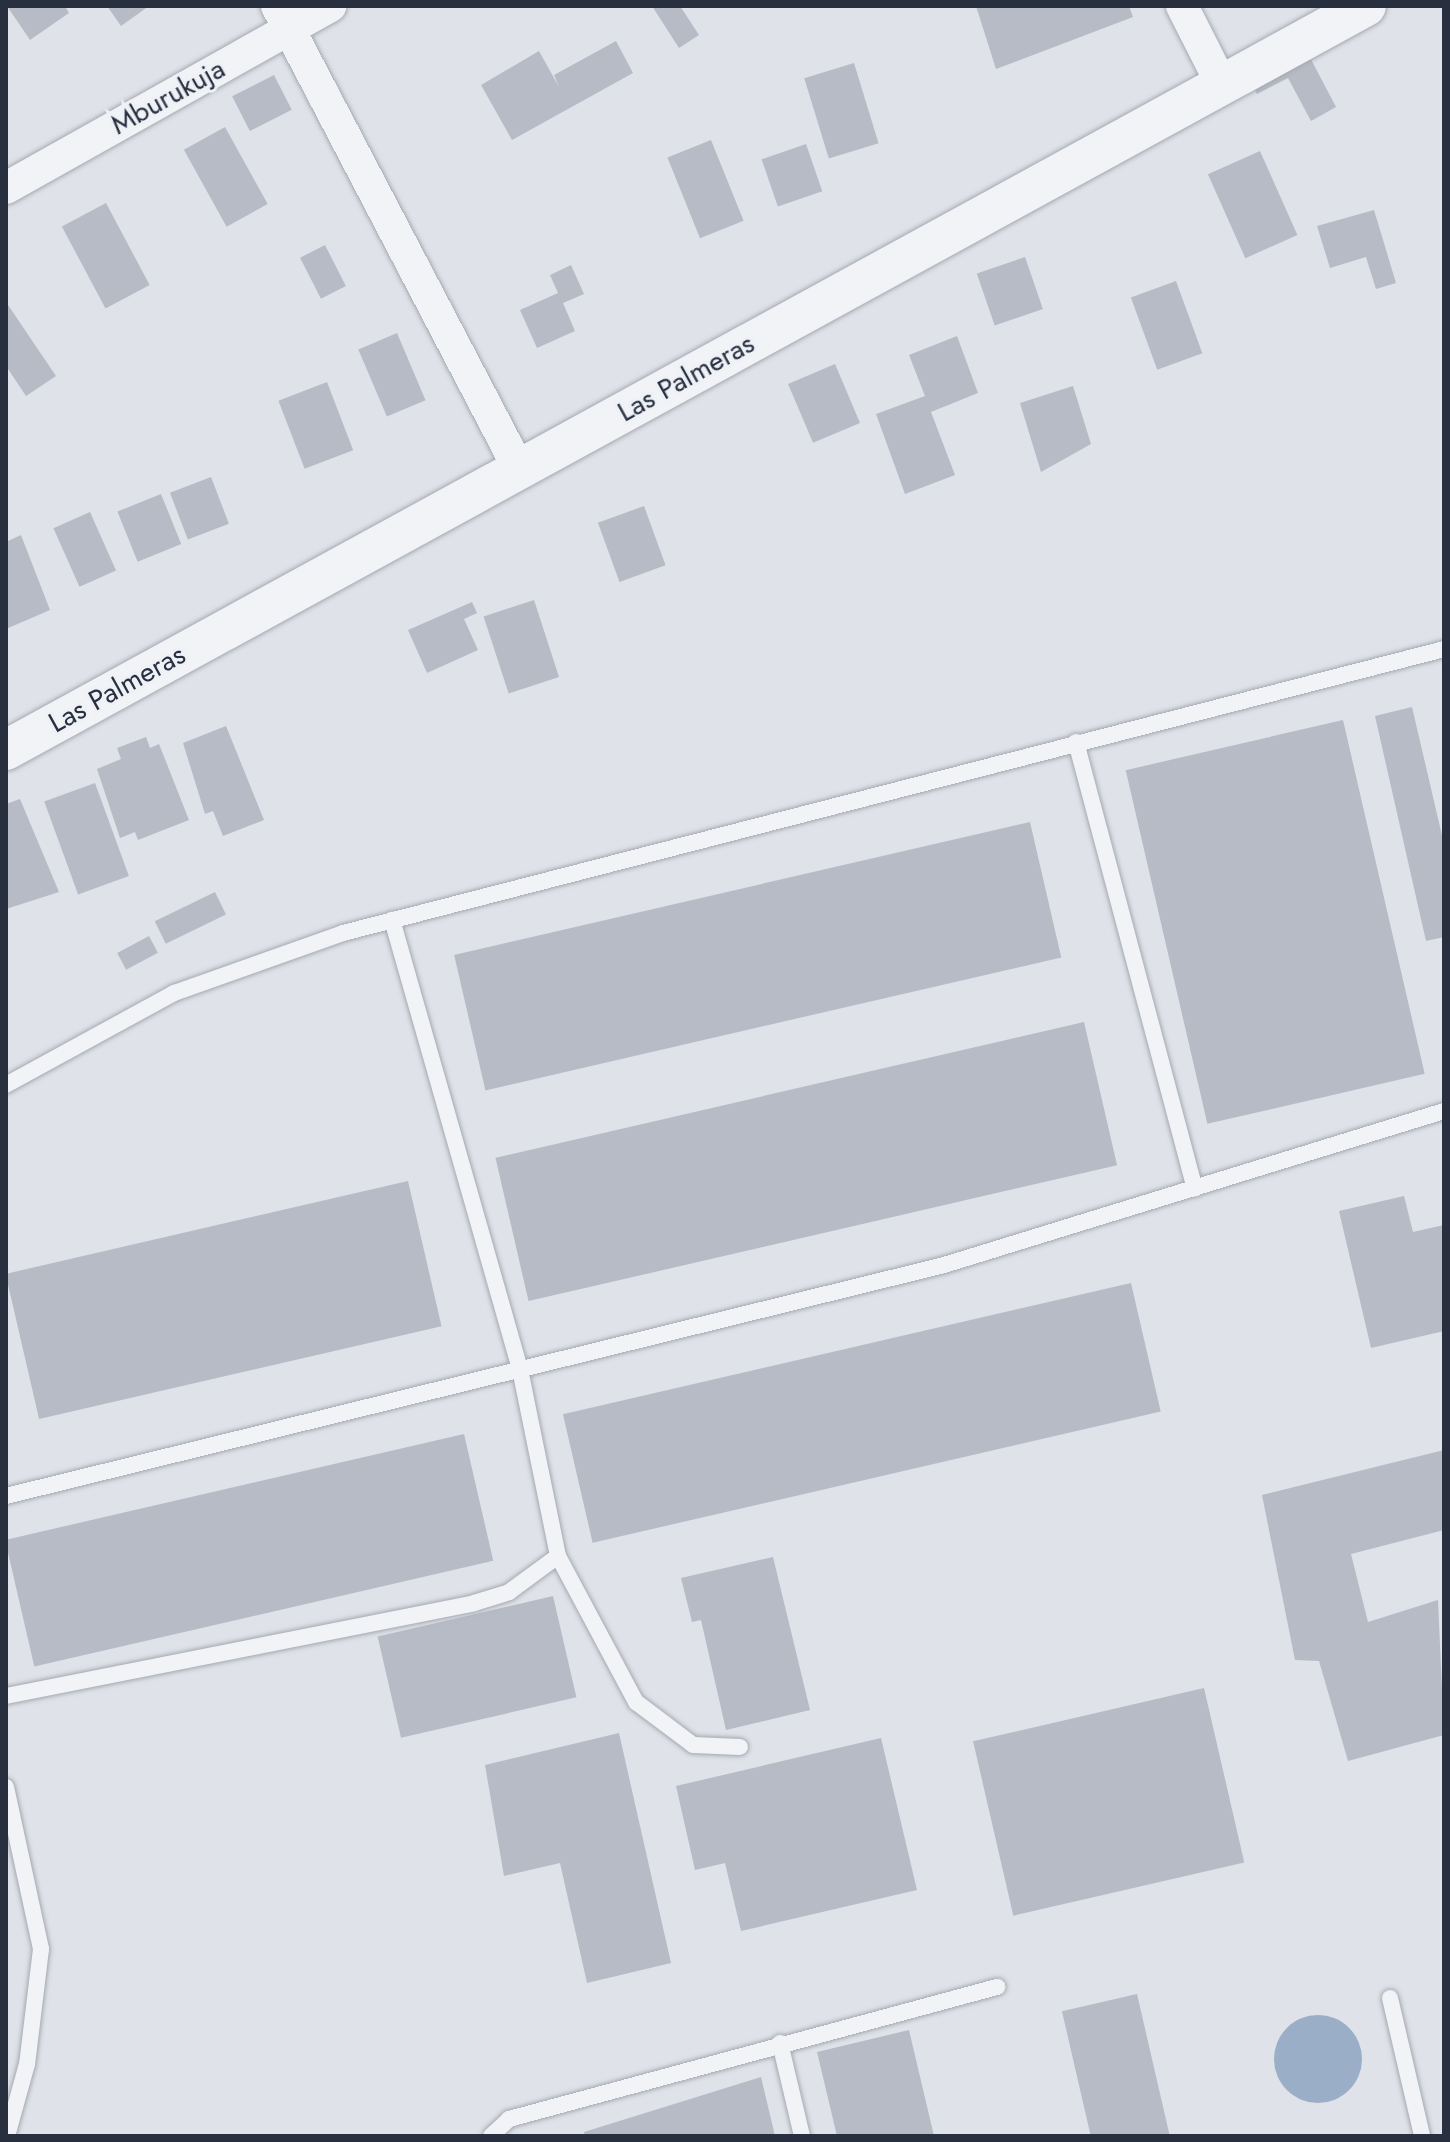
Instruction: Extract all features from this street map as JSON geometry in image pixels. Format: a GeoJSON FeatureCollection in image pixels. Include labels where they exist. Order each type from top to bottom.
{"type":"FeatureCollection","features":[{"type":"Feature","properties":{"kind":"street","name":"Mburukuja"},"geometry":{"type":"LineString","coordinates":[[6,188],[283,17],[330,6]]}},
{"type":"Feature","properties":{"kind":"street"},"geometry":{"type":"LineString","coordinates":[[1182,6],[1222,85]]}},
{"type":"Feature","properties":{"kind":"street","name":"Las Palmeras"},"geometry":{"type":"LineString","coordinates":[[6,750],[1366,6]]}},
{"type":"Feature","properties":{"kind":"street"},"geometry":{"type":"LineString","coordinates":[[283,17],[519,469]]}},
{"type":"Feature","properties":{"kind":"lane"},"geometry":{"type":"LineString","coordinates":[[6,1085],[174,993],[392,920],[1444,649]]}},
{"type":"Feature","properties":{"kind":"lane"},"geometry":{"type":"LineString","coordinates":[[1076,742],[1195,1188]]}},
{"type":"Feature","properties":{"kind":"lane"},"geometry":{"type":"LineString","coordinates":[[392,920],[520,1369],[558,1556],[636,1702],[693,1745],[740,1747]]}},
{"type":"Feature","properties":{"kind":"lane"},"geometry":{"type":"LineString","coordinates":[[6,1496],[944,1265],[1444,1111]]}},
{"type":"Feature","properties":{"kind":"lane"},"geometry":{"type":"LineString","coordinates":[[6,1696],[474,1603],[509,1592],[558,1556]]}},
{"type":"Feature","properties":{"kind":"lane"},"geometry":{"type":"LineString","coordinates":[[6,1787],[41,1949],[27,2064],[7,2136]]}},
{"type":"Feature","properties":{"kind":"lane"},"geometry":{"type":"LineString","coordinates":[[491,2136],[509,2119],[780,2043],[997,1987]]}},
{"type":"Feature","properties":{"kind":"lane"},"geometry":{"type":"LineString","coordinates":[[1390,1998],[1422,2136]]}},
{"type":"Feature","properties":{"kind":"lane"},"geometry":{"type":"LineString","coordinates":[[780,2043],[802,2136]]}},
{"type":"Feature","properties":{"kind":"water"},"geometry":{"type":"Polygon","coordinates":[[[1309,2015],[1327,2015],[1343,2022],[1355,2034],[1362,2050],[1362,2068],[1355,2084],[1343,2096],[1327,2103],[1309,2103],[1293,2096],[1281,2084],[1274,2068],[1274,2050],[1281,2034],[1293,2022],[1309,2015]]]}},
{"type":"Feature","properties":{"kind":"building"},"geometry":{"type":"Polygon","coordinates":[[[7,6],[65,6],[69,13],[30,40],[7,6]]]}},
{"type":"Feature","properties":{"kind":"building"},"geometry":{"type":"Polygon","coordinates":[[[107,6],[149,6],[121,26],[107,6]]]}},
{"type":"Feature","properties":{"kind":"building"},"geometry":{"type":"Polygon","coordinates":[[[652,6],[680,6],[699,35],[679,48],[652,6]]]}},
{"type":"Feature","properties":{"kind":"building"},"geometry":{"type":"Polygon","coordinates":[[[976,6],[1129,6],[1133,17],[996,69],[976,6]]]}},
{"type":"Feature","properties":{"kind":"building"},"geometry":{"type":"Polygon","coordinates":[[[616,41],[633,73],[512,140],[481,85],[539,51],[559,87],[554,75],[616,41]]]}},
{"type":"Feature","properties":{"kind":"building"},"geometry":{"type":"Polygon","coordinates":[[[1304,46],[1336,107],[1311,121],[1288,78],[1257,94],[1247,76],[1304,46]]]}},
{"type":"Feature","properties":{"kind":"building"},"geometry":{"type":"Polygon","coordinates":[[[854,63],[879,143],[829,159],[804,78],[854,63]]]}},
{"type":"Feature","properties":{"kind":"building"},"geometry":{"type":"Polygon","coordinates":[[[274,75],[292,110],[250,131],[232,96],[274,75]]]}},
{"type":"Feature","properties":{"kind":"building"},"geometry":{"type":"Polygon","coordinates":[[[225,127],[268,204],[227,227],[184,150],[225,127]]]}},
{"type":"Feature","properties":{"kind":"building"},"geometry":{"type":"Polygon","coordinates":[[[711,140],[744,221],[700,238],[667,158],[711,140]]]}},
{"type":"Feature","properties":{"kind":"building"},"geometry":{"type":"Polygon","coordinates":[[[806,144],[822,191],[778,207],[762,159],[806,144]]]}},
{"type":"Feature","properties":{"kind":"building"},"geometry":{"type":"Polygon","coordinates":[[[1260,151],[1297,235],[1245,258],[1208,174],[1260,151]]]}},
{"type":"Feature","properties":{"kind":"building"},"geometry":{"type":"Polygon","coordinates":[[[106,203],[150,285],[106,309],[62,226],[106,203]]]}},
{"type":"Feature","properties":{"kind":"building"},"geometry":{"type":"Polygon","coordinates":[[[1374,210],[1396,283],[1376,289],[1366,257],[1330,268],[1317,226],[1374,210]]]}},
{"type":"Feature","properties":{"kind":"building"},"geometry":{"type":"Polygon","coordinates":[[[325,245],[346,286],[321,299],[300,258],[325,245]]]}},
{"type":"Feature","properties":{"kind":"building"},"geometry":{"type":"Polygon","coordinates":[[[1025,257],[1043,309],[995,326],[977,274],[1025,257]]]}},
{"type":"Feature","properties":{"kind":"building"},"geometry":{"type":"Polygon","coordinates":[[[571,265],[584,294],[563,303],[575,331],[537,348],[520,310],[558,293],[550,275],[571,265]]]}},
{"type":"Feature","properties":{"kind":"building"},"geometry":{"type":"Polygon","coordinates":[[[1176,281],[1202,353],[1157,370],[1131,297],[1176,281]]]}},
{"type":"Feature","properties":{"kind":"building"},"geometry":{"type":"Polygon","coordinates":[[[6,302],[56,376],[26,396],[6,366],[6,302]]]}},
{"type":"Feature","properties":{"kind":"building"},"geometry":{"type":"Polygon","coordinates":[[[397,333],[426,400],[387,417],[358,349],[397,333]]]}},
{"type":"Feature","properties":{"kind":"building"},"geometry":{"type":"Polygon","coordinates":[[[957,336],[978,393],[931,412],[955,475],[905,494],[876,414],[925,396],[909,355],[957,336]]]}},
{"type":"Feature","properties":{"kind":"building"},"geometry":{"type":"Polygon","coordinates":[[[835,364],[860,423],[813,443],[788,384],[835,364]]]}},
{"type":"Feature","properties":{"kind":"building"},"geometry":{"type":"Polygon","coordinates":[[[327,382],[353,450],[305,469],[278,401],[327,382]]]}},
{"type":"Feature","properties":{"kind":"building"},"geometry":{"type":"Polygon","coordinates":[[[1073,386],[1091,444],[1041,472],[1020,403],[1073,386]]]}},
{"type":"Feature","properties":{"kind":"building"},"geometry":{"type":"Polygon","coordinates":[[[211,477],[229,524],[188,539],[170,493],[211,477]]]}},
{"type":"Feature","properties":{"kind":"building"},"geometry":{"type":"Polygon","coordinates":[[[161,494],[181,544],[138,562],[117,512],[161,494]]]}},
{"type":"Feature","properties":{"kind":"building"},"geometry":{"type":"Polygon","coordinates":[[[644,506],[666,565],[620,582],[598,523],[644,506]]]}},
{"type":"Feature","properties":{"kind":"building"},"geometry":{"type":"Polygon","coordinates":[[[90,512],[116,570],[79,587],[53,528],[90,512]]]}},
{"type":"Feature","properties":{"kind":"building"},"geometry":{"type":"Polygon","coordinates":[[[21,535],[50,610],[6,629],[6,542],[21,535]]]}},
{"type":"Feature","properties":{"kind":"building"},"geometry":{"type":"Polygon","coordinates":[[[534,600],[559,677],[509,693],[484,616],[534,600]]]}},
{"type":"Feature","properties":{"kind":"building"},"geometry":{"type":"Polygon","coordinates":[[[472,602],[477,613],[464,619],[478,650],[427,673],[408,630],[472,602]]]}},
{"type":"Feature","properties":{"kind":"building"},"geometry":{"type":"Polygon","coordinates":[[[1412,707],[1444,844],[1444,937],[1426,941],[1375,716],[1412,707]]]}},
{"type":"Feature","properties":{"kind":"building"},"geometry":{"type":"Polygon","coordinates":[[[1343,720],[1425,1074],[1207,1124],[1126,770],[1343,720]]]}},
{"type":"Feature","properties":{"kind":"building"},"geometry":{"type":"Polygon","coordinates":[[[226,726],[264,820],[223,836],[213,811],[205,814],[183,743],[226,726]]]}},
{"type":"Feature","properties":{"kind":"building"},"geometry":{"type":"Polygon","coordinates":[[[146,737],[150,748],[159,744],[189,820],[138,840],[135,832],[120,838],[97,769],[121,759],[117,748],[146,737]]]}},
{"type":"Feature","properties":{"kind":"building"},"geometry":{"type":"Polygon","coordinates":[[[95,783],[129,876],[78,894],[44,801],[95,783]]]}},
{"type":"Feature","properties":{"kind":"building"},"geometry":{"type":"Polygon","coordinates":[[[20,799],[59,892],[6,909],[6,804],[20,799]]]}},
{"type":"Feature","properties":{"kind":"building"},"geometry":{"type":"Polygon","coordinates":[[[1030,822],[1061,957],[485,1090],[454,955],[1030,822]]]}},
{"type":"Feature","properties":{"kind":"building"},"geometry":{"type":"Polygon","coordinates":[[[215,892],[226,914],[166,944],[155,921],[215,892]]]}},
{"type":"Feature","properties":{"kind":"building"},"geometry":{"type":"Polygon","coordinates":[[[149,936],[158,953],[126,970],[117,953],[149,936]]]}},
{"type":"Feature","properties":{"kind":"building"},"geometry":{"type":"Polygon","coordinates":[[[1084,1022],[1117,1165],[529,1301],[495,1158],[1084,1022]]]}},
{"type":"Feature","properties":{"kind":"building"},"geometry":{"type":"Polygon","coordinates":[[[408,1181],[442,1326],[39,1419],[6,1274],[408,1181]]]}},
{"type":"Feature","properties":{"kind":"building"},"geometry":{"type":"Polygon","coordinates":[[[1404,1196],[1413,1232],[1444,1225],[1444,1331],[1371,1348],[1339,1211],[1404,1196]]]}},
{"type":"Feature","properties":{"kind":"building"},"geometry":{"type":"Polygon","coordinates":[[[1131,1283],[1161,1412],[593,1543],[563,1414],[1131,1283]]]}},
{"type":"Feature","properties":{"kind":"building"},"geometry":{"type":"Polygon","coordinates":[[[464,1434],[493,1561],[34,1667],[6,1540],[464,1434]]]}},
{"type":"Feature","properties":{"kind":"building"},"geometry":{"type":"Polygon","coordinates":[[[1444,1450],[1444,1530],[1351,1554],[1368,1622],[1438,1600],[1444,1735],[1348,1761],[1319,1661],[1295,1660],[1262,1495],[1444,1450]]]}},
{"type":"Feature","properties":{"kind":"building"},"geometry":{"type":"Polygon","coordinates":[[[773,1557],[810,1710],[726,1730],[701,1620],[692,1622],[681,1578],[773,1557]]]}},
{"type":"Feature","properties":{"kind":"building"},"geometry":{"type":"Polygon","coordinates":[[[553,1596],[576,1697],[401,1738],[378,1636],[553,1596]]]}},
{"type":"Feature","properties":{"kind":"building"},"geometry":{"type":"Polygon","coordinates":[[[1204,1688],[1244,1862],[1013,1916],[973,1741],[1204,1688]]]}},
{"type":"Feature","properties":{"kind":"building"},"geometry":{"type":"Polygon","coordinates":[[[619,1733],[671,1963],[587,1983],[560,1863],[504,1876],[485,1765],[619,1733]]]}},
{"type":"Feature","properties":{"kind":"building"},"geometry":{"type":"Polygon","coordinates":[[[881,1738],[917,1890],[741,1931],[725,1863],[695,1870],[676,1786],[881,1738]]]}},
{"type":"Feature","properties":{"kind":"building"},"geometry":{"type":"Polygon","coordinates":[[[1137,1994],[1170,2136],[1091,2136],[1062,2011],[1137,1994]]]}},
{"type":"Feature","properties":{"kind":"building"},"geometry":{"type":"Polygon","coordinates":[[[909,2030],[934,2136],[837,2136],[817,2052],[909,2030]]]}},
{"type":"Feature","properties":{"kind":"building"},"geometry":{"type":"Polygon","coordinates":[[[761,2077],[775,2136],[585,2136],[584,2132],[761,2077]]]}}]}
